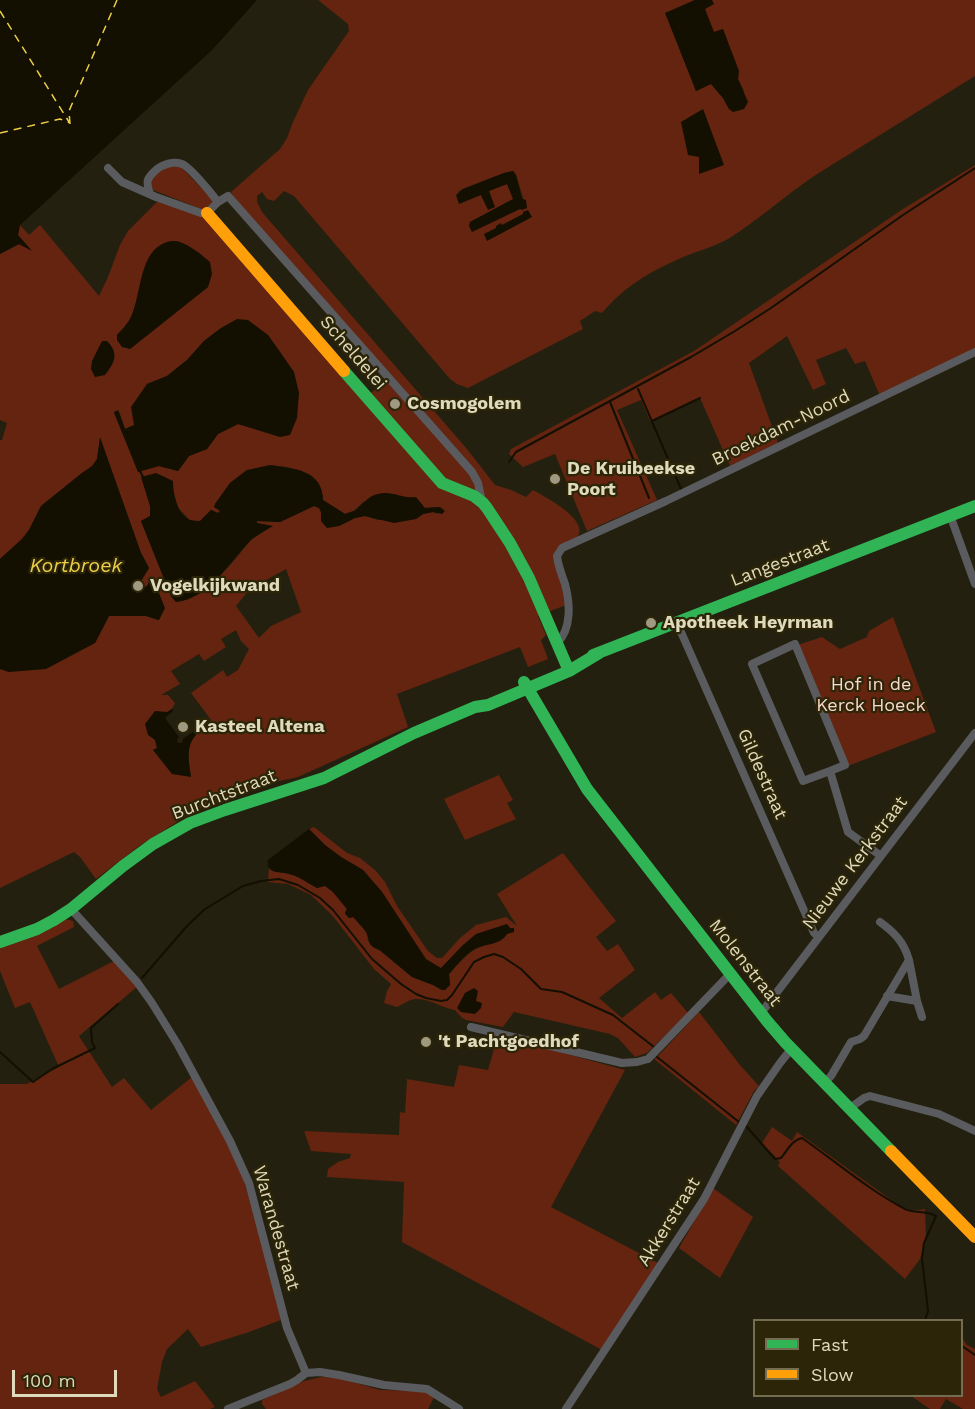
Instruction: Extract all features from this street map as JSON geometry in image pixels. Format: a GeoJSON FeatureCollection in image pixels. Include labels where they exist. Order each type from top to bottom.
{"type":"FeatureCollection","features":[{"type":"Feature","properties":{"kind":"street"},"geometry":{"type":"LineString","coordinates":[[108,168],[122,182],[150,194],[195,211],[207,213],[218,202],[184,165],[178,164],[161,165],[148,177],[146,183],[150,194]]}},
{"type":"Feature","properties":{"kind":"street","name":"Scheldelei"},"geometry":{"type":"LineString","coordinates":[[218,202],[228,196],[472,472],[478,483],[482,502]]}},
{"type":"Feature","properties":{"kind":"street","name":"Scheldelei"},"geometry":{"type":"LineString","coordinates":[[207,213],[442,483],[472,495],[482,502],[517,555],[568,668]]}},
{"type":"Feature","properties":{"kind":"street","name":"Broekdam-Noord"},"geometry":{"type":"LineString","coordinates":[[557,643],[564,635],[567,624],[568,598],[557,562],[557,556],[562,548],[666,501],[975,352]]}},
{"type":"Feature","properties":{"kind":"street","name":"Langestraat"},"geometry":{"type":"LineString","coordinates":[[526,685],[599,653],[975,506]]}},
{"type":"Feature","properties":{"kind":"street"},"geometry":{"type":"LineString","coordinates":[[950,515],[975,584]]}},
{"type":"Feature","properties":{"kind":"street","name":"Gildestraat"},"geometry":{"type":"LineString","coordinates":[[677,623],[814,933],[819,937]]}},
{"type":"Feature","properties":{"kind":"street"},"geometry":{"type":"LineString","coordinates":[[795,644],[843,760],[844,765],[830,771],[803,781],[752,664],[795,644]]}},
{"type":"Feature","properties":{"kind":"street","name":"Burchtstraat"},"geometry":{"type":"LineString","coordinates":[[0,942],[38,929],[71,909],[123,866],[190,823],[324,778],[414,733],[475,707],[488,705],[526,685]]}},
{"type":"Feature","properties":{"kind":"street","name":"Molenstraat"},"geometry":{"type":"LineString","coordinates":[[526,685],[587,789],[761,1013],[785,1042],[975,1237]]}},
{"type":"Feature","properties":{"kind":"street","name":"Nieuwe Kerkstraat"},"geometry":{"type":"LineString","coordinates":[[761,1013],[975,733]]}},
{"type":"Feature","properties":{"kind":"street"},"geometry":{"type":"LineString","coordinates":[[830,771],[848,832],[881,856]]}},
{"type":"Feature","properties":{"kind":"street","name":"Warandestraat"},"geometry":{"type":"LineString","coordinates":[[71,909],[137,982],[152,1003],[178,1045],[230,1141],[249,1183],[287,1328],[306,1373]]}},
{"type":"Feature","properties":{"kind":"street"},"geometry":{"type":"LineString","coordinates":[[880,922],[895,933],[902,942],[909,960],[916,1002],[922,1017]]}},
{"type":"Feature","properties":{"kind":"street"},"geometry":{"type":"LineString","coordinates":[[825,1082],[851,1042],[864,1036],[909,960]]}},
{"type":"Feature","properties":{"kind":"street"},"geometry":{"type":"LineString","coordinates":[[471,1027],[622,1063],[637,1062],[648,1059],[656,1052],[730,974]]}},
{"type":"Feature","properties":{"kind":"street"},"geometry":{"type":"LineString","coordinates":[[887,996],[916,1002]]}},
{"type":"Feature","properties":{"kind":"street","name":"Akkerstraat"},"geometry":{"type":"LineString","coordinates":[[566,1409],[704,1199],[757,1095],[792,1048]]}},
{"type":"Feature","properties":{"kind":"street"},"geometry":{"type":"LineString","coordinates":[[850,1108],[870,1096],[939,1114],[975,1131]]}},
{"type":"Feature","properties":{"kind":"street"},"geometry":{"type":"LineString","coordinates":[[228,1409],[290,1384],[306,1373],[320,1372],[384,1385],[427,1389],[459,1409]]}},
{"type":"Feature","properties":{"kind":"green space"},"geometry":{"type":"Polygon","coordinates":[[[318,0],[695,0],[666,13],[696,91],[711,84],[729,109],[744,91],[738,79],[723,29],[714,33],[704,9],[713,4],[712,0],[975,0],[975,76],[814,176],[728,239],[648,274],[620,295],[602,313],[595,311],[580,321],[583,329],[468,388],[450,379],[294,196],[284,191],[274,201],[267,199],[262,192],[257,196],[262,212],[467,449],[495,485],[526,497],[533,490],[565,510],[578,524],[580,531],[577,538],[561,547],[562,586],[566,605],[538,616],[546,635],[541,640],[548,659],[528,667],[520,647],[397,694],[408,727],[298,777],[271,783],[196,810],[139,846],[96,879],[74,852],[0,888],[0,669],[9,672],[95,643],[109,616],[146,616],[158,620],[153,577],[147,586],[137,590],[134,583],[141,581],[149,568],[141,553],[100,439],[97,459],[92,467],[41,506],[29,530],[0,559],[0,440],[2,440],[7,423],[0,420],[0,254],[19,244],[31,250],[18,235],[20,225],[29,235],[40,225],[99,296],[128,231],[158,201],[208,218],[365,398],[391,376],[231,192],[280,149],[308,90],[349,31],[348,24],[318,0]],[[513,171],[458,192],[481,195],[488,209],[488,191],[507,184],[514,199],[470,222],[526,207],[516,175],[513,171]],[[178,241],[162,245],[154,251],[144,269],[132,315],[117,335],[130,349],[208,287],[201,254],[178,241]],[[221,328],[204,341],[187,360],[167,376],[147,384],[135,425],[125,429],[119,411],[114,413],[138,471],[159,466],[178,471],[189,456],[207,449],[218,434],[238,424],[257,429],[294,372],[268,335],[221,328]],[[247,470],[230,483],[215,504],[220,511],[218,513],[211,510],[200,521],[190,520],[178,508],[173,490],[150,506],[150,516],[141,521],[171,596],[176,602],[215,581],[251,540],[272,526],[257,523],[257,521],[280,522],[314,506],[321,512],[321,521],[339,526],[365,516],[378,520],[416,519],[423,514],[433,512],[437,514],[440,507],[425,508],[402,496],[363,502],[354,511],[345,514],[323,500],[323,495],[247,470]],[[286,569],[250,589],[236,606],[259,638],[271,626],[301,612],[286,569]],[[236,630],[221,639],[226,647],[204,661],[199,654],[171,671],[180,684],[161,695],[168,695],[175,703],[162,723],[157,736],[157,748],[153,750],[191,776],[189,747],[195,735],[211,720],[191,693],[223,670],[227,677],[238,670],[249,649],[241,641],[236,630]]]}},
{"type":"Feature","properties":{"kind":"green space"},"geometry":{"type":"Polygon","coordinates":[[[975,165],[975,349],[880,396],[865,361],[855,364],[846,348],[816,360],[826,384],[813,390],[787,336],[749,363],[778,443],[730,466],[700,398],[650,421],[641,400],[617,410],[657,500],[587,531],[555,454],[523,467],[509,454],[511,449],[694,351],[903,209],[975,165]]]}},
{"type":"Feature","properties":{"kind":"green space"},"geometry":{"type":"Polygon","coordinates":[[[165,167],[181,167],[214,201],[204,210],[153,190],[150,178],[165,167]]]}},
{"type":"Feature","properties":{"kind":"green space","name":"Hof in de Kerck Hoeck"},"geometry":{"type":"Polygon","coordinates":[[[893,617],[936,732],[848,766],[798,645],[822,637],[840,649],[867,637],[869,631],[893,617]]]}},
{"type":"Feature","properties":{"kind":"green space"},"geometry":{"type":"Polygon","coordinates":[[[499,775],[513,800],[507,803],[516,819],[465,840],[444,799],[499,775]]]}},
{"type":"Feature","properties":{"kind":"green space"},"geometry":{"type":"Polygon","coordinates":[[[314,827],[347,853],[360,858],[375,870],[428,951],[437,958],[442,958],[460,938],[476,925],[506,917],[517,926],[497,894],[563,853],[616,921],[596,937],[607,951],[618,944],[635,970],[599,998],[622,1018],[655,992],[661,1000],[671,993],[688,1013],[647,1053],[635,1057],[618,1038],[610,1034],[514,1012],[503,1027],[466,1020],[455,1010],[426,1000],[413,999],[397,1007],[384,1003],[391,984],[374,969],[332,915],[311,895],[288,884],[268,882],[269,868],[276,872],[296,876],[317,888],[325,885],[347,909],[345,914],[349,918],[353,917],[367,933],[368,941],[412,977],[442,990],[450,985],[449,974],[468,954],[477,948],[499,941],[507,934],[463,945],[441,969],[426,960],[382,892],[363,870],[325,845],[309,829],[314,827]]]}},
{"type":"Feature","properties":{"kind":"green space"},"geometry":{"type":"Polygon","coordinates":[[[65,919],[73,921],[74,927],[37,946],[59,989],[114,961],[138,986],[79,1036],[112,1087],[124,1078],[151,1110],[192,1077],[242,1174],[281,1320],[201,1347],[188,1329],[167,1349],[157,1389],[161,1397],[195,1381],[215,1407],[210,1409],[0,1409],[0,1084],[27,1084],[59,1067],[30,1002],[15,1008],[0,971],[0,947],[65,919]]]}},
{"type":"Feature","properties":{"kind":"green space"},"geometry":{"type":"Polygon","coordinates":[[[699,1012],[759,1086],[736,1125],[654,1059],[699,1012]]]}},
{"type":"Feature","properties":{"kind":"green space"},"geometry":{"type":"Polygon","coordinates":[[[498,1035],[625,1070],[551,1207],[658,1263],[602,1350],[402,1242],[404,1182],[327,1177],[328,1169],[350,1158],[351,1154],[311,1151],[304,1131],[399,1135],[400,1112],[405,1113],[407,1079],[454,1087],[459,1065],[488,1070],[498,1035]]]}},
{"type":"Feature","properties":{"kind":"green space"},"geometry":{"type":"Polygon","coordinates":[[[772,1127],[792,1141],[797,1132],[901,1207],[913,1211],[925,1209],[926,1239],[920,1259],[905,1279],[778,1166],[780,1162],[762,1143],[772,1127]]]}},
{"type":"Feature","properties":{"kind":"green space"},"geometry":{"type":"Polygon","coordinates":[[[713,1188],[753,1217],[720,1278],[679,1248],[713,1188]]]}},
{"type":"Feature","properties":{"kind":"green space"},"geometry":{"type":"Polygon","coordinates":[[[963,1339],[967,1345],[975,1349],[975,1409],[963,1409],[946,1399],[940,1409],[930,1409],[912,1397],[963,1397],[963,1339]]]}},
{"type":"Feature","properties":{"kind":"green space"},"geometry":{"type":"Polygon","coordinates":[[[322,1377],[339,1378],[380,1390],[423,1391],[434,1397],[428,1409],[266,1409],[262,1404],[262,1400],[304,1381],[322,1377]]]}},
{"type":"Feature","properties":{"kind":"water"},"geometry":{"type":"Polygon","coordinates":[[[0,0],[257,0],[212,50],[20,225],[18,235],[32,251],[19,244],[0,254],[0,0]]]}},
{"type":"Feature","properties":{"kind":"water"},"geometry":{"type":"Polygon","coordinates":[[[695,0],[712,0],[714,4],[705,9],[714,32],[723,29],[739,71],[738,79],[748,102],[744,109],[733,112],[729,109],[711,84],[696,91],[665,13],[695,0]]]}},
{"type":"Feature","properties":{"kind":"water"},"geometry":{"type":"Polygon","coordinates":[[[703,109],[724,165],[699,174],[699,157],[688,155],[681,122],[703,109]]]}},
{"type":"Feature","properties":{"kind":"water"},"geometry":{"type":"Polygon","coordinates":[[[513,171],[522,199],[526,200],[527,208],[520,209],[472,232],[470,222],[513,199],[507,184],[489,191],[495,207],[488,210],[481,195],[459,204],[456,195],[463,189],[513,171]]]}},
{"type":"Feature","properties":{"kind":"water"},"geometry":{"type":"Polygon","coordinates":[[[528,210],[532,217],[487,241],[484,234],[528,210]]]}},
{"type":"Feature","properties":{"kind":"water"},"geometry":{"type":"Polygon","coordinates":[[[172,241],[187,245],[210,262],[212,274],[208,287],[130,349],[122,347],[117,340],[117,335],[132,315],[148,259],[162,245],[172,241]]]}},
{"type":"Feature","properties":{"kind":"water"},"geometry":{"type":"Polygon","coordinates":[[[237,319],[248,320],[268,335],[294,372],[299,393],[297,418],[290,435],[280,437],[238,424],[218,434],[207,449],[189,456],[178,471],[159,466],[138,472],[114,412],[118,410],[125,429],[134,425],[131,407],[147,384],[167,376],[187,360],[204,341],[237,319]]]}},
{"type":"Feature","properties":{"kind":"water"},"geometry":{"type":"Polygon","coordinates":[[[102,341],[107,341],[111,346],[114,358],[105,375],[95,377],[91,369],[92,361],[102,341]]]}},
{"type":"Feature","properties":{"kind":"water","name":"Kortbroek"},"geometry":{"type":"Polygon","coordinates":[[[100,437],[141,553],[149,568],[141,581],[134,583],[137,590],[147,586],[152,576],[165,608],[159,620],[146,616],[109,616],[95,643],[46,669],[9,672],[0,669],[0,559],[29,530],[41,506],[92,466],[97,459],[100,437]]]}},
{"type":"Feature","properties":{"kind":"water"},"geometry":{"type":"Polygon","coordinates":[[[270,465],[305,472],[318,482],[323,500],[345,514],[354,511],[374,495],[383,493],[416,497],[425,508],[440,507],[445,511],[442,514],[433,512],[423,514],[416,519],[394,523],[365,516],[327,528],[321,521],[319,508],[314,506],[280,522],[257,521],[257,523],[273,526],[250,541],[209,587],[188,599],[176,602],[171,596],[141,521],[150,516],[150,506],[141,477],[156,473],[173,481],[175,497],[182,513],[190,520],[200,521],[211,510],[218,513],[220,511],[214,507],[215,504],[230,483],[247,470],[270,465]]]}},
{"type":"Feature","properties":{"kind":"water"},"geometry":{"type":"Polygon","coordinates":[[[172,709],[173,711],[165,718],[179,737],[178,743],[182,743],[183,739],[193,732],[196,735],[189,750],[191,777],[172,774],[153,750],[157,748],[155,740],[148,735],[145,724],[155,711],[167,712],[172,709]]]}},
{"type":"Feature","properties":{"kind":"water"},"geometry":{"type":"Polygon","coordinates":[[[309,829],[325,845],[363,870],[382,892],[426,959],[441,968],[476,934],[507,924],[510,928],[514,928],[514,932],[507,934],[500,941],[473,950],[466,955],[449,974],[450,985],[445,990],[412,977],[371,945],[365,930],[353,917],[349,918],[345,913],[347,909],[333,892],[325,886],[317,888],[294,875],[275,872],[269,868],[268,860],[309,829]]]}},
{"type":"Feature","properties":{"kind":"water"},"geometry":{"type":"Polygon","coordinates":[[[474,988],[478,991],[476,1001],[482,1003],[481,1008],[475,1014],[461,1012],[457,1008],[465,993],[474,988]]]}},
{"type":"Feature","properties":{"kind":"waterway"},"geometry":{"type":"LineString","coordinates":[[509,462],[516,452],[735,331],[975,168]]}},
{"type":"Feature","properties":{"kind":"waterway"},"geometry":{"type":"LineString","coordinates":[[638,389],[681,489]]}},
{"type":"Feature","properties":{"kind":"waterway"},"geometry":{"type":"LineString","coordinates":[[652,421],[700,398]]}},
{"type":"Feature","properties":{"kind":"waterway"},"geometry":{"type":"LineString","coordinates":[[610,402],[649,498]]}},
{"type":"Feature","properties":{"kind":"waterway"},"geometry":{"type":"LineString","coordinates":[[140,471],[143,477]]}},
{"type":"Feature","properties":{"kind":"waterway"},"geometry":{"type":"LineString","coordinates":[[142,978],[187,926],[205,909],[243,886],[279,879],[298,885],[320,898],[333,910],[372,959],[416,994],[441,1001],[447,1000],[474,962],[494,954],[521,969],[541,989],[562,992],[613,1015],[654,1048]]}},
{"type":"Feature","properties":{"kind":"waterway"},"geometry":{"type":"LineString","coordinates":[[0,1052],[33,1082],[52,1069],[95,1048],[91,1028],[118,1004]]}},
{"type":"Feature","properties":{"kind":"waterway"},"geometry":{"type":"LineString","coordinates":[[657,1057],[739,1122]]}},
{"type":"Feature","properties":{"kind":"waterway"},"geometry":{"type":"LineString","coordinates":[[746,1126],[775,1159],[781,1158],[793,1143],[802,1138],[892,1202],[909,1210],[936,1216],[924,1243],[922,1258],[928,1311],[925,1319]]}},
{"type":"Feature","properties":{"kind":"waterway"},"geometry":{"type":"LineString","coordinates":[[963,1347],[975,1355]]}},
{"type":"Feature","properties":{"kind":"ferry route"},"geometry":{"type":"LineString","coordinates":[[70,124],[69,111],[117,0]]}},
{"type":"Feature","properties":{"kind":"ferry route"},"geometry":{"type":"LineString","coordinates":[[0,11],[69,122]]}},
{"type":"Feature","properties":{"kind":"ferry route"},"geometry":{"type":"LineString","coordinates":[[0,133],[60,119],[70,123]]}},
{"type":"Feature","properties":{"kind":"traffic: fast"},"geometry":{"type":"LineString","coordinates":[[344,371],[442,483],[474,496],[487,508],[529,578],[569,671]]}},
{"type":"Feature","properties":{"kind":"traffic: fast"},"geometry":{"type":"LineString","coordinates":[[593,655],[975,506]]}},
{"type":"Feature","properties":{"kind":"traffic: fast"},"geometry":{"type":"LineString","coordinates":[[0,942],[37,929],[54,920],[153,844],[190,823],[324,778],[414,733],[569,671],[599,653]]}},
{"type":"Feature","properties":{"kind":"traffic: fast"},"geometry":{"type":"LineString","coordinates":[[524,682],[587,789],[767,1021],[891,1151]]}},
{"type":"Feature","properties":{"kind":"traffic: slow"},"geometry":{"type":"LineString","coordinates":[[207,213],[344,371]]}},
{"type":"Feature","properties":{"kind":"traffic: slow"},"geometry":{"type":"LineString","coordinates":[[891,1151],[975,1237]]}},
{"type":"Feature","properties":{"kind":"place","name":"Cosmogolem"},"geometry":{"type":"Point","coordinates":[395,404]}},
{"type":"Feature","properties":{"kind":"place","name":"De Kruibeekse Poort"},"geometry":{"type":"Point","coordinates":[555,479]}},
{"type":"Feature","properties":{"kind":"place","name":"Vogelkijkwand"},"geometry":{"type":"Point","coordinates":[138,586]}},
{"type":"Feature","properties":{"kind":"place","name":"Apotheek Heyrman"},"geometry":{"type":"Point","coordinates":[651,623]}},
{"type":"Feature","properties":{"kind":"place","name":"Kasteel Altena"},"geometry":{"type":"Point","coordinates":[183,727]}},
{"type":"Feature","properties":{"kind":"place","name":"'t Pachtgoedhof"},"geometry":{"type":"Point","coordinates":[426,1042]}}]}
